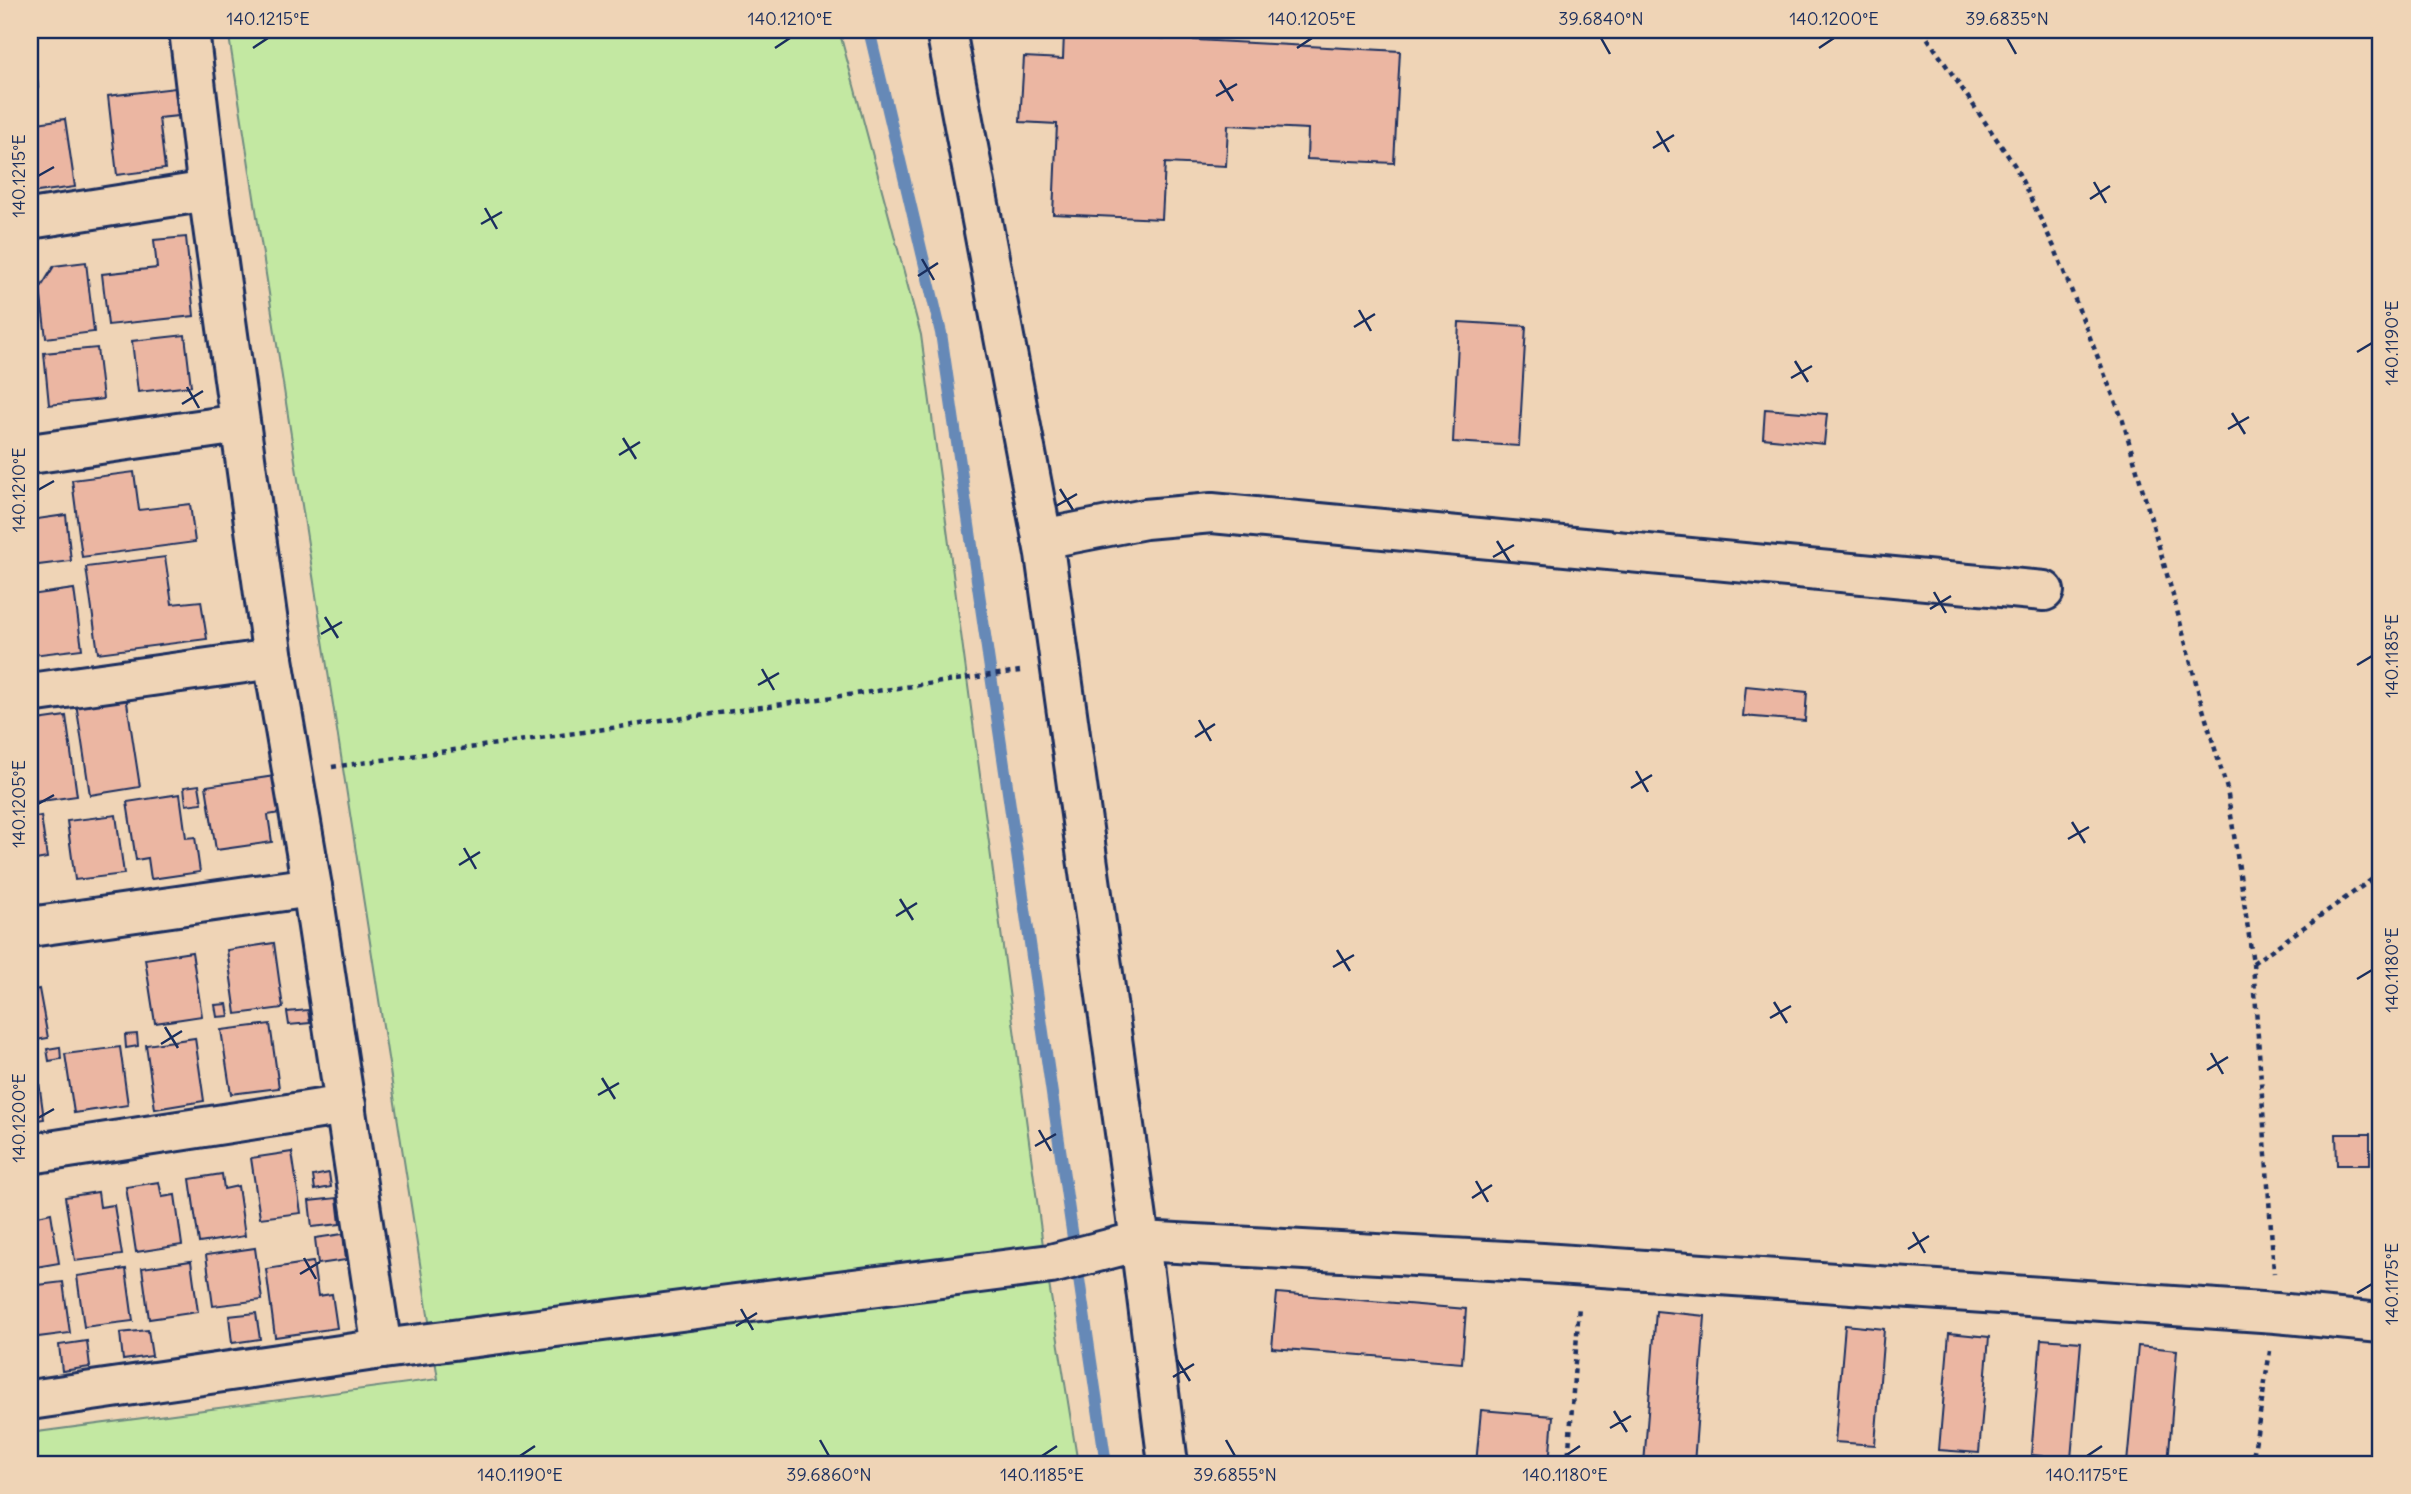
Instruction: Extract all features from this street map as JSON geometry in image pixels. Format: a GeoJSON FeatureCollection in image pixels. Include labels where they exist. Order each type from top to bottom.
{"type":"FeatureCollection","features":[{"type":"Feature","properties":{"kind":"street"},"geometry":{"type":"LineString","coordinates":[[189,30],[208,191],[273,659],[313,887],[382,1349]]}},
{"type":"Feature","properties":{"kind":"street"},"geometry":{"type":"LineString","coordinates":[[946,30],[1042,540],[1140,1241],[1168,1464]]}},
{"type":"Feature","properties":{"kind":"street"},"geometry":{"type":"LineString","coordinates":[[30,219],[208,191]]}},
{"type":"Feature","properties":{"kind":"street"},"geometry":{"type":"LineString","coordinates":[[30,454],[240,424]]}},
{"type":"Feature","properties":{"kind":"street"},"geometry":{"type":"LineString","coordinates":[[1042,540],[1145,519],[1212,513],[2044,592]]}},
{"type":"Feature","properties":{"kind":"street"},"geometry":{"type":"LineString","coordinates":[[30,692],[273,659]]}},
{"type":"Feature","properties":{"kind":"street"},"geometry":{"type":"LineString","coordinates":[[30,927],[313,887]]}},
{"type":"Feature","properties":{"kind":"street"},"geometry":{"type":"LineString","coordinates":[[30,1154],[346,1105]]}},
{"type":"Feature","properties":{"kind":"street"},"geometry":{"type":"LineString","coordinates":[[30,1400],[382,1349],[1051,1264],[1140,1241],[1581,1266],[2276,1313],[2381,1323]]}},
{"type":"Feature","properties":{"kind":"path"},"geometry":{"type":"LineString","coordinates":[[1922,30],[2015,166],[2055,249],[2123,421],[2227,789],[2253,963],[2276,1313],[2252,1464]]}},
{"type":"Feature","properties":{"kind":"path"},"geometry":{"type":"LineString","coordinates":[[293,772],[1020,671]]}},
{"type":"Feature","properties":{"kind":"path"},"geometry":{"type":"LineString","coordinates":[[2253,963],[2381,873]]}},
{"type":"Feature","properties":{"kind":"path"},"geometry":{"type":"LineString","coordinates":[[1568,1464],[1581,1266]]}},
{"type":"Feature","properties":{"kind":"green space"},"geometry":{"type":"Polygon","coordinates":[[[228,30],[839,30],[921,335],[1044,1253],[1078,1464],[30,1464],[30,1433],[438,1379],[228,30]]]}},
{"type":"Feature","properties":{"kind":"building"},"geometry":{"type":"Polygon","coordinates":[[[1064,33],[1400,51],[1394,163],[1307,159],[1308,129],[1228,125],[1226,166],[1165,163],[1162,219],[1053,214],[1057,124],[1020,122],[1024,57],[1063,59],[1064,33]]]}},
{"type":"Feature","properties":{"kind":"building"},"geometry":{"type":"Polygon","coordinates":[[[34,56],[38,87],[30,89],[30,57],[34,56]]]}},
{"type":"Feature","properties":{"kind":"building"},"geometry":{"type":"Polygon","coordinates":[[[175,88],[178,116],[159,118],[165,169],[117,175],[108,96],[175,88]]]}},
{"type":"Feature","properties":{"kind":"building"},"geometry":{"type":"Polygon","coordinates":[[[65,119],[75,187],[30,193],[30,124],[65,119]]]}},
{"type":"Feature","properties":{"kind":"building"},"geometry":{"type":"Polygon","coordinates":[[[186,237],[194,316],[108,325],[102,274],[157,268],[154,240],[186,237]]]}},
{"type":"Feature","properties":{"kind":"building"},"geometry":{"type":"Polygon","coordinates":[[[86,262],[94,332],[46,338],[40,289],[54,266],[86,262]]]}},
{"type":"Feature","properties":{"kind":"building"},"geometry":{"type":"Polygon","coordinates":[[[1459,322],[1526,326],[1519,446],[1453,442],[1459,322]]]}},
{"type":"Feature","properties":{"kind":"building"},"geometry":{"type":"Polygon","coordinates":[[[185,335],[191,386],[138,392],[132,341],[185,335]]]}},
{"type":"Feature","properties":{"kind":"building"},"geometry":{"type":"Polygon","coordinates":[[[97,348],[103,399],[49,405],[44,353],[97,348]]]}},
{"type":"Feature","properties":{"kind":"building"},"geometry":{"type":"Polygon","coordinates":[[[1765,409],[1827,414],[1824,444],[1763,438],[1765,409]]]}},
{"type":"Feature","properties":{"kind":"building"},"geometry":{"type":"Polygon","coordinates":[[[134,472],[139,510],[190,504],[195,542],[82,557],[72,480],[134,472]]]}},
{"type":"Feature","properties":{"kind":"building"},"geometry":{"type":"Polygon","coordinates":[[[66,515],[71,561],[30,566],[30,520],[66,515]]]}},
{"type":"Feature","properties":{"kind":"building"},"geometry":{"type":"Polygon","coordinates":[[[165,557],[172,604],[201,601],[207,639],[98,653],[86,567],[165,557]]]}},
{"type":"Feature","properties":{"kind":"building"},"geometry":{"type":"Polygon","coordinates":[[[74,589],[82,649],[33,655],[30,595],[74,589]]]}},
{"type":"Feature","properties":{"kind":"building"},"geometry":{"type":"Polygon","coordinates":[[[1746,686],[1807,692],[1805,721],[1743,716],[1746,686]]]}},
{"type":"Feature","properties":{"kind":"building"},"geometry":{"type":"Polygon","coordinates":[[[126,696],[140,787],[90,795],[76,703],[126,696]]]}},
{"type":"Feature","properties":{"kind":"building"},"geometry":{"type":"Polygon","coordinates":[[[66,716],[77,796],[34,802],[30,771],[30,721],[66,716]]]}},
{"type":"Feature","properties":{"kind":"building"},"geometry":{"type":"Polygon","coordinates":[[[275,776],[280,813],[268,815],[272,842],[216,850],[206,786],[275,776]]]}},
{"type":"Feature","properties":{"kind":"building"},"geometry":{"type":"Polygon","coordinates":[[[199,785],[202,803],[186,805],[184,787],[199,785]]]}},
{"type":"Feature","properties":{"kind":"building"},"geometry":{"type":"Polygon","coordinates":[[[180,794],[186,838],[195,837],[200,872],[151,879],[148,858],[136,860],[127,802],[180,794]]]}},
{"type":"Feature","properties":{"kind":"building"},"geometry":{"type":"Polygon","coordinates":[[[116,815],[124,874],[75,880],[67,821],[116,815]]]}},
{"type":"Feature","properties":{"kind":"building"},"geometry":{"type":"Polygon","coordinates":[[[41,816],[47,858],[30,861],[30,818],[41,816]]]}},
{"type":"Feature","properties":{"kind":"building"},"geometry":{"type":"Polygon","coordinates":[[[274,943],[283,1008],[236,1014],[227,950],[274,943]]]}},
{"type":"Feature","properties":{"kind":"building"},"geometry":{"type":"Polygon","coordinates":[[[192,952],[202,1016],[155,1023],[145,959],[192,952]]]}},
{"type":"Feature","properties":{"kind":"building"},"geometry":{"type":"Polygon","coordinates":[[[39,989],[48,1038],[30,1041],[30,991],[39,989]]]}},
{"type":"Feature","properties":{"kind":"building"},"geometry":{"type":"Polygon","coordinates":[[[227,1004],[229,1016],[217,1017],[215,1005],[227,1004]]]}},
{"type":"Feature","properties":{"kind":"building"},"geometry":{"type":"Polygon","coordinates":[[[308,1010],[310,1023],[289,1025],[287,1012],[308,1010]]]}},
{"type":"Feature","properties":{"kind":"building"},"geometry":{"type":"Polygon","coordinates":[[[270,1024],[279,1088],[231,1094],[221,1030],[270,1024]]]}},
{"type":"Feature","properties":{"kind":"building"},"geometry":{"type":"Polygon","coordinates":[[[137,1034],[138,1046],[126,1048],[125,1035],[137,1034]]]}},
{"type":"Feature","properties":{"kind":"building"},"geometry":{"type":"Polygon","coordinates":[[[195,1038],[204,1101],[155,1109],[146,1045],[195,1038]]]}},
{"type":"Feature","properties":{"kind":"building"},"geometry":{"type":"Polygon","coordinates":[[[60,1047],[61,1059],[49,1061],[47,1049],[60,1047]]]}},
{"type":"Feature","properties":{"kind":"building"},"geometry":{"type":"Polygon","coordinates":[[[120,1047],[128,1105],[74,1113],[65,1054],[120,1047]]]}},
{"type":"Feature","properties":{"kind":"building"},"geometry":{"type":"Polygon","coordinates":[[[36,1060],[44,1119],[30,1121],[30,1061],[36,1060]]]}},
{"type":"Feature","properties":{"kind":"building"},"geometry":{"type":"Polygon","coordinates":[[[2336,1134],[2370,1134],[2370,1165],[2337,1165],[2336,1134]]]}},
{"type":"Feature","properties":{"kind":"building"},"geometry":{"type":"Polygon","coordinates":[[[292,1152],[301,1213],[260,1218],[251,1158],[292,1152]]]}},
{"type":"Feature","properties":{"kind":"building"},"geometry":{"type":"Polygon","coordinates":[[[329,1173],[331,1187],[315,1190],[313,1176],[329,1173]]]}},
{"type":"Feature","properties":{"kind":"building"},"geometry":{"type":"Polygon","coordinates":[[[222,1174],[224,1189],[238,1186],[245,1236],[199,1243],[190,1179],[222,1174]]]}},
{"type":"Feature","properties":{"kind":"building"},"geometry":{"type":"Polygon","coordinates":[[[159,1182],[162,1197],[175,1195],[182,1245],[136,1252],[126,1187],[159,1182]]]}},
{"type":"Feature","properties":{"kind":"building"},"geometry":{"type":"Polygon","coordinates":[[[98,1192],[100,1207],[114,1205],[122,1255],[75,1261],[65,1197],[98,1192]]]}},
{"type":"Feature","properties":{"kind":"building"},"geometry":{"type":"Polygon","coordinates":[[[337,1198],[340,1224],[312,1227],[309,1201],[337,1198]]]}},
{"type":"Feature","properties":{"kind":"building"},"geometry":{"type":"Polygon","coordinates":[[[36,1201],[38,1216],[51,1213],[59,1263],[30,1268],[30,1202],[36,1201]]]}},
{"type":"Feature","properties":{"kind":"building"},"geometry":{"type":"Polygon","coordinates":[[[343,1234],[346,1260],[318,1264],[315,1238],[343,1234]]]}},
{"type":"Feature","properties":{"kind":"building"},"geometry":{"type":"Polygon","coordinates":[[[255,1248],[262,1300],[213,1306],[206,1255],[255,1248]]]}},
{"type":"Feature","properties":{"kind":"building"},"geometry":{"type":"Polygon","coordinates":[[[191,1261],[198,1312],[149,1319],[142,1268],[191,1261]]]}},
{"type":"Feature","properties":{"kind":"building"},"geometry":{"type":"Polygon","coordinates":[[[313,1262],[318,1296],[332,1294],[337,1328],[275,1337],[266,1269],[313,1262]]]}},
{"type":"Feature","properties":{"kind":"building"},"geometry":{"type":"Polygon","coordinates":[[[126,1269],[133,1321],[84,1327],[77,1276],[126,1269]]]}},
{"type":"Feature","properties":{"kind":"building"},"geometry":{"type":"Polygon","coordinates":[[[63,1282],[70,1333],[30,1338],[30,1286],[63,1282]]]}},
{"type":"Feature","properties":{"kind":"building"},"geometry":{"type":"Polygon","coordinates":[[[1277,1293],[1466,1309],[1462,1363],[1272,1348],[1277,1293]]]}},
{"type":"Feature","properties":{"kind":"building"},"geometry":{"type":"Polygon","coordinates":[[[1656,1311],[1705,1316],[1694,1464],[1644,1464],[1656,1311]]]}},
{"type":"Feature","properties":{"kind":"building"},"geometry":{"type":"Polygon","coordinates":[[[256,1313],[260,1339],[232,1343],[229,1316],[256,1313]]]}},
{"type":"Feature","properties":{"kind":"building"},"geometry":{"type":"Polygon","coordinates":[[[1845,1325],[1884,1329],[1875,1445],[1835,1442],[1845,1325]]]}},
{"type":"Feature","properties":{"kind":"building"},"geometry":{"type":"Polygon","coordinates":[[[148,1330],[152,1356],[123,1360],[120,1333],[148,1330]]]}},
{"type":"Feature","properties":{"kind":"building"},"geometry":{"type":"Polygon","coordinates":[[[1949,1333],[1989,1337],[1979,1453],[1939,1450],[1949,1333]]]}},
{"type":"Feature","properties":{"kind":"building"},"geometry":{"type":"Polygon","coordinates":[[[2041,1339],[2081,1342],[2071,1459],[2031,1455],[2041,1339]]]}},
{"type":"Feature","properties":{"kind":"building"},"geometry":{"type":"Polygon","coordinates":[[[87,1341],[90,1367],[62,1371],[59,1345],[87,1341]]]}},
{"type":"Feature","properties":{"kind":"building"},"geometry":{"type":"Polygon","coordinates":[[[2138,1346],[2177,1350],[2168,1464],[2127,1463],[2138,1346]]]}},
{"type":"Feature","properties":{"kind":"building"},"geometry":{"type":"Polygon","coordinates":[[[1481,1410],[1553,1416],[1549,1464],[1476,1464],[1481,1410]]]}},
{"type":"Feature","properties":{"kind":"waterway"},"geometry":{"type":"LineString","coordinates":[[869,30],[941,333],[1106,1464]]}}]}
